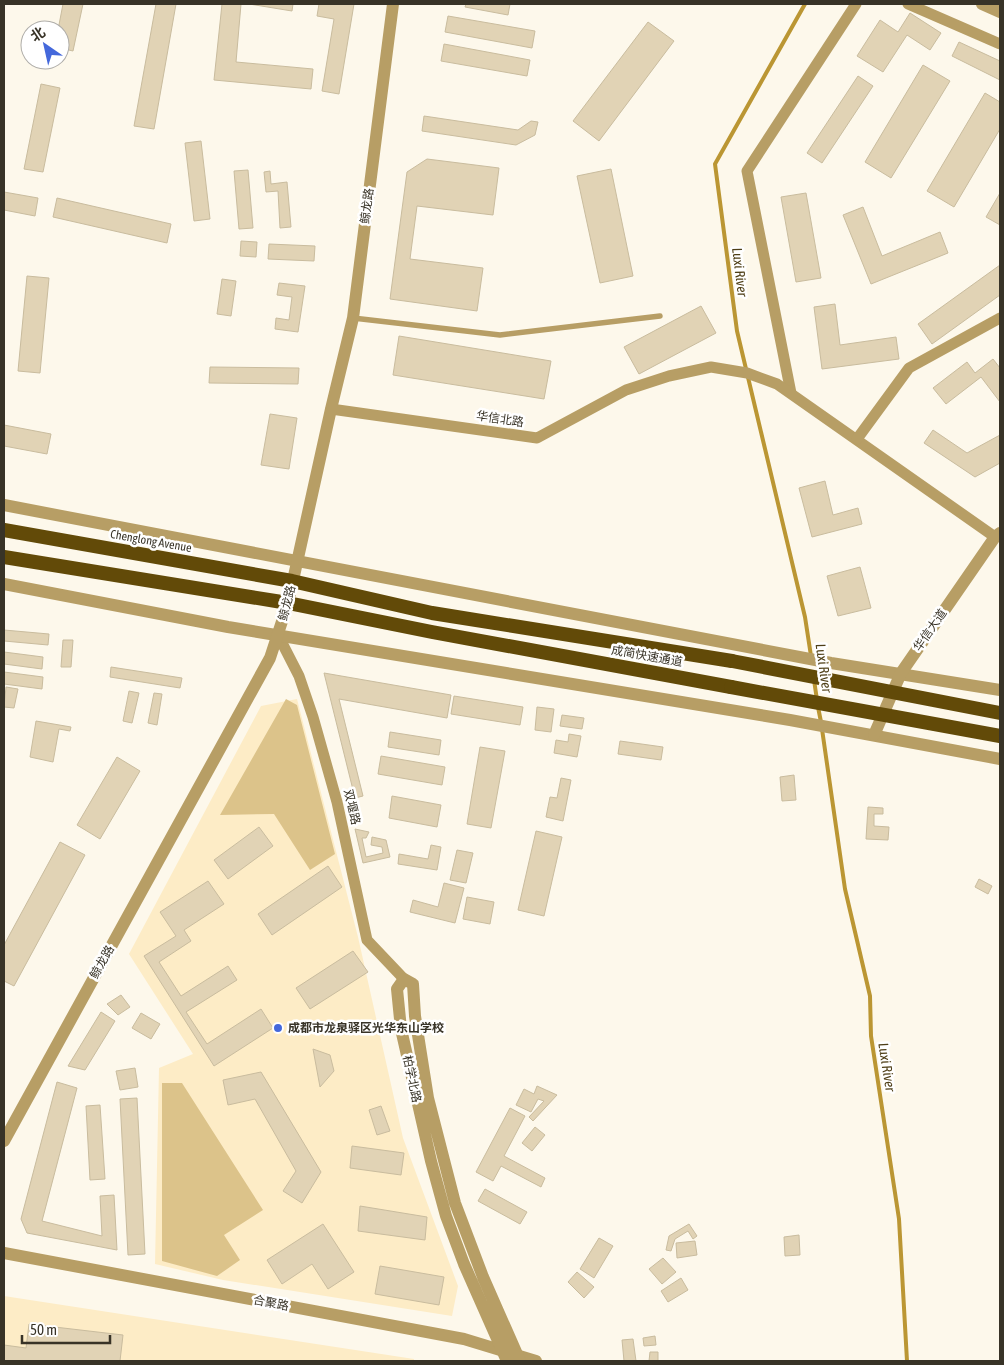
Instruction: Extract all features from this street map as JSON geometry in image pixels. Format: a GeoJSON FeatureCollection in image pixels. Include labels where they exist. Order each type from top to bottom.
{"type":"FeatureCollection","features":[{"type":"Feature","properties":{"kind":"highway","name":"Chenglong Avenue"},"geometry":{"type":"LineString","coordinates":[[4,530],[292,581]]}},
{"type":"Feature","properties":{"kind":"highway"},"geometry":{"type":"LineString","coordinates":[[4,557],[288,603]]}},
{"type":"Feature","properties":{"kind":"highway","name":"成简快速通道"},"geometry":{"type":"LineString","coordinates":[[292,581],[432,613],[732,661],[1000,712]]}},
{"type":"Feature","properties":{"kind":"highway","name":"成简快速通道"},"geometry":{"type":"LineString","coordinates":[[288,603],[432,632],[1000,736]]}},
{"type":"Feature","properties":{"kind":"street","name":"鲸龙路"},"geometry":{"type":"LineString","coordinates":[[4,1141],[270,658],[278,635],[288,603],[330,409],[353,318],[393,4]]}},
{"type":"Feature","properties":{"kind":"street"},"geometry":{"type":"LineString","coordinates":[[856,4],[747,171],[791,393],[998,537]]}},
{"type":"Feature","properties":{"kind":"street"},"geometry":{"type":"LineString","coordinates":[[908,4],[1000,44]]}},
{"type":"Feature","properties":{"kind":"street"},"geometry":{"type":"LineString","coordinates":[[982,4],[1000,12]]}},
{"type":"Feature","properties":{"kind":"street"},"geometry":{"type":"LineString","coordinates":[[857,439],[909,368],[1000,318]]}},
{"type":"Feature","properties":{"kind":"street","name":"华信北路"},"geometry":{"type":"LineString","coordinates":[[330,409],[537,438],[626,390],[669,376],[710,367],[747,373],[777,384],[791,393]]}},
{"type":"Feature","properties":{"kind":"street"},"geometry":{"type":"LineString","coordinates":[[4,505],[832,663],[1000,690]]}},
{"type":"Feature","properties":{"kind":"street","name":"华信大道"},"geometry":{"type":"LineString","coordinates":[[874,735],[901,673],[998,537]]}},
{"type":"Feature","properties":{"kind":"street"},"geometry":{"type":"LineString","coordinates":[[4,584],[228,627],[790,720],[1000,758]]}},
{"type":"Feature","properties":{"kind":"street","name":"双堰路"},"geometry":{"type":"LineString","coordinates":[[278,635],[299,676],[313,717],[337,802],[368,940],[404,979]]}},
{"type":"Feature","properties":{"kind":"street","name":"柏学北路"},"geometry":{"type":"LineString","coordinates":[[404,979],[397,989],[401,1029],[431,1161],[446,1216],[464,1264],[512,1357]]}},
{"type":"Feature","properties":{"kind":"street","name":"合聚路"},"geometry":{"type":"LineString","coordinates":[[4,1253],[464,1339],[512,1357],[536,1361]]}},
{"type":"Feature","properties":{"kind":"lane"},"geometry":{"type":"LineString","coordinates":[[353,318],[500,335],[660,316]]}},
{"type":"Feature","properties":{"kind":"shaded area"},"geometry":{"type":"Polygon","coordinates":[[[286,699],[297,705],[335,854],[310,870],[274,814],[220,815],[286,699]]]}},
{"type":"Feature","properties":{"kind":"shaded area","name":"成都市龙泉驿区光华东山学校"},"geometry":{"type":"Polygon","coordinates":[[[297,699],[358,937],[403,1138],[458,1286],[452,1316],[223,1280],[155,1264],[159,1068],[193,1054],[129,954],[261,706],[297,699]]]}},
{"type":"Feature","properties":{"kind":"shaded area"},"geometry":{"type":"Polygon","coordinates":[[[162,1083],[182,1083],[263,1210],[224,1235],[240,1260],[217,1276],[162,1261],[162,1083]]]}},
{"type":"Feature","properties":{"kind":"shaded area"},"geometry":{"type":"Polygon","coordinates":[[[4,1296],[414,1359],[414,1361],[4,1361],[4,1296]]]}},
{"type":"Feature","properties":{"kind":"building"},"geometry":{"type":"Polygon","coordinates":[[[63,4],[83,4],[73,51],[70,50],[70,20],[60,20],[63,4]]]}},
{"type":"Feature","properties":{"kind":"building"},"geometry":{"type":"Polygon","coordinates":[[[156,4],[176,4],[154,129],[134,126],[156,4]]]}},
{"type":"Feature","properties":{"kind":"building"},"geometry":{"type":"Polygon","coordinates":[[[222,4],[241,4],[236,62],[313,69],[311,89],[214,80],[222,4]]]}},
{"type":"Feature","properties":{"kind":"building"},"geometry":{"type":"Polygon","coordinates":[[[249,4],[293,4],[292,11],[249,4]]]}},
{"type":"Feature","properties":{"kind":"building"},"geometry":{"type":"Polygon","coordinates":[[[319,4],[354,4],[339,94],[322,91],[334,19],[317,16],[319,4]]]}},
{"type":"Feature","properties":{"kind":"building"},"geometry":{"type":"Polygon","coordinates":[[[466,4],[510,4],[508,15],[465,7],[466,4]]]}},
{"type":"Feature","properties":{"kind":"building"},"geometry":{"type":"Polygon","coordinates":[[[910,13],[941,33],[930,50],[907,35],[883,72],[857,56],[880,20],[898,32],[910,13]]]}},
{"type":"Feature","properties":{"kind":"building"},"geometry":{"type":"Polygon","coordinates":[[[448,16],[535,31],[532,48],[445,32],[448,16]]]}},
{"type":"Feature","properties":{"kind":"building"},"geometry":{"type":"Polygon","coordinates":[[[648,22],[674,41],[599,141],[573,121],[648,22]]]}},
{"type":"Feature","properties":{"kind":"building"},"geometry":{"type":"Polygon","coordinates":[[[959,42],[1000,61],[1000,80],[952,56],[959,42]]]}},
{"type":"Feature","properties":{"kind":"building"},"geometry":{"type":"Polygon","coordinates":[[[444,44],[530,60],[527,76],[441,61],[444,44]]]}},
{"type":"Feature","properties":{"kind":"building"},"geometry":{"type":"Polygon","coordinates":[[[923,65],[950,81],[891,178],[865,162],[923,65]]]}},
{"type":"Feature","properties":{"kind":"building"},"geometry":{"type":"Polygon","coordinates":[[[858,76],[873,86],[822,163],[807,153],[858,76]]]}},
{"type":"Feature","properties":{"kind":"building"},"geometry":{"type":"Polygon","coordinates":[[[41,84],[60,88],[43,172],[24,169],[41,84]]]}},
{"type":"Feature","properties":{"kind":"building"},"geometry":{"type":"Polygon","coordinates":[[[985,93],[1000,102],[1000,129],[954,207],[927,191],[985,93]]]}},
{"type":"Feature","properties":{"kind":"building"},"geometry":{"type":"Polygon","coordinates":[[[424,116],[518,130],[531,121],[538,122],[535,135],[516,145],[422,131],[424,116]]]}},
{"type":"Feature","properties":{"kind":"building"},"geometry":{"type":"Polygon","coordinates":[[[201,141],[210,219],[194,221],[185,143],[201,141]]]}},
{"type":"Feature","properties":{"kind":"building"},"geometry":{"type":"Polygon","coordinates":[[[427,159],[499,168],[493,215],[417,206],[410,259],[483,268],[477,311],[390,299],[407,172],[427,159]]]}},
{"type":"Feature","properties":{"kind":"building"},"geometry":{"type":"Polygon","coordinates":[[[611,169],[633,276],[600,283],[577,176],[611,169]]]}},
{"type":"Feature","properties":{"kind":"building"},"geometry":{"type":"Polygon","coordinates":[[[248,170],[253,228],[239,229],[234,171],[248,170]]]}},
{"type":"Feature","properties":{"kind":"building"},"geometry":{"type":"Polygon","coordinates":[[[270,171],[271,184],[287,182],[291,227],[280,228],[278,191],[266,192],[264,172],[270,171]]]}},
{"type":"Feature","properties":{"kind":"building"},"geometry":{"type":"Polygon","coordinates":[[[4,192],[38,198],[35,216],[4,210],[4,192]]]}},
{"type":"Feature","properties":{"kind":"building"},"geometry":{"type":"Polygon","coordinates":[[[806,193],[821,278],[796,282],[781,197],[806,193]]]}},
{"type":"Feature","properties":{"kind":"building"},"geometry":{"type":"Polygon","coordinates":[[[1000,193],[1000,225],[986,217],[1000,193]]]}},
{"type":"Feature","properties":{"kind":"building"},"geometry":{"type":"Polygon","coordinates":[[[57,198],[171,224],[167,243],[53,217],[57,198]]]}},
{"type":"Feature","properties":{"kind":"building"},"geometry":{"type":"Polygon","coordinates":[[[863,207],[882,256],[940,232],[948,253],[871,284],[843,215],[863,207]]]}},
{"type":"Feature","properties":{"kind":"building"},"geometry":{"type":"Polygon","coordinates":[[[241,241],[257,242],[256,257],[240,256],[241,241]]]}},
{"type":"Feature","properties":{"kind":"building"},"geometry":{"type":"Polygon","coordinates":[[[269,244],[315,246],[314,261],[268,259],[269,244]]]}},
{"type":"Feature","properties":{"kind":"building"},"geometry":{"type":"Polygon","coordinates":[[[1000,265],[1000,295],[932,344],[918,324],[1000,265]]]}},
{"type":"Feature","properties":{"kind":"building"},"geometry":{"type":"Polygon","coordinates":[[[27,276],[49,278],[40,373],[18,371],[27,276]]]}},
{"type":"Feature","properties":{"kind":"building"},"geometry":{"type":"Polygon","coordinates":[[[222,279],[236,281],[231,316],[217,314],[222,279]]]}},
{"type":"Feature","properties":{"kind":"building"},"geometry":{"type":"Polygon","coordinates":[[[279,283],[305,286],[298,332],[275,329],[276,318],[289,320],[292,297],[277,295],[279,283]]]}},
{"type":"Feature","properties":{"kind":"building"},"geometry":{"type":"Polygon","coordinates":[[[835,304],[840,345],[896,337],[899,359],[822,369],[814,307],[835,304]]]}},
{"type":"Feature","properties":{"kind":"building"},"geometry":{"type":"Polygon","coordinates":[[[701,306],[716,333],[639,374],[624,347],[701,306]]]}},
{"type":"Feature","properties":{"kind":"building"},"geometry":{"type":"Polygon","coordinates":[[[399,336],[551,361],[544,399],[393,375],[399,336]]]}},
{"type":"Feature","properties":{"kind":"building"},"geometry":{"type":"Polygon","coordinates":[[[993,359],[1000,368],[1000,402],[981,377],[946,404],[933,388],[967,362],[975,373],[993,359]]]}},
{"type":"Feature","properties":{"kind":"building"},"geometry":{"type":"Polygon","coordinates":[[[210,367],[299,368],[298,384],[209,383],[210,367]]]}},
{"type":"Feature","properties":{"kind":"building"},"geometry":{"type":"Polygon","coordinates":[[[270,414],[297,418],[289,469],[261,465],[270,414]]]}},
{"type":"Feature","properties":{"kind":"building"},"geometry":{"type":"Polygon","coordinates":[[[4,425],[51,434],[47,454],[4,446],[4,425]]]}},
{"type":"Feature","properties":{"kind":"building"},"geometry":{"type":"Polygon","coordinates":[[[933,430],[967,453],[1000,435],[1000,463],[975,477],[924,443],[933,430]]]}},
{"type":"Feature","properties":{"kind":"building"},"geometry":{"type":"Polygon","coordinates":[[[825,481],[833,515],[858,508],[862,524],[812,537],[799,488],[825,481]]]}},
{"type":"Feature","properties":{"kind":"building"},"geometry":{"type":"Polygon","coordinates":[[[860,567],[871,608],[838,616],[827,576],[860,567]]]}},
{"type":"Feature","properties":{"kind":"building"},"geometry":{"type":"Polygon","coordinates":[[[4,630],[49,634],[48,645],[4,641],[4,630]]]}},
{"type":"Feature","properties":{"kind":"building"},"geometry":{"type":"Polygon","coordinates":[[[63,640],[73,640],[71,667],[61,667],[63,640]]]}},
{"type":"Feature","properties":{"kind":"building"},"geometry":{"type":"Polygon","coordinates":[[[4,652],[43,657],[42,669],[4,664],[4,652]]]}},
{"type":"Feature","properties":{"kind":"building"},"geometry":{"type":"Polygon","coordinates":[[[111,667],[182,678],[180,688],[110,677],[111,667]]]}},
{"type":"Feature","properties":{"kind":"building"},"geometry":{"type":"Polygon","coordinates":[[[4,672],[43,677],[42,689],[4,684],[4,672]]]}},
{"type":"Feature","properties":{"kind":"building"},"geometry":{"type":"Polygon","coordinates":[[[324,673],[451,695],[447,718],[339,699],[363,796],[355,798],[324,673]]]}},
{"type":"Feature","properties":{"kind":"building"},"geometry":{"type":"Polygon","coordinates":[[[6,687],[18,689],[14,708],[4,707],[6,687]]]}},
{"type":"Feature","properties":{"kind":"building"},"geometry":{"type":"Polygon","coordinates":[[[129,691],[139,693],[132,723],[123,721],[129,691]]]}},
{"type":"Feature","properties":{"kind":"building"},"geometry":{"type":"Polygon","coordinates":[[[154,693],[162,694],[157,725],[148,723],[154,693]]]}},
{"type":"Feature","properties":{"kind":"building"},"geometry":{"type":"Polygon","coordinates":[[[454,696],[523,707],[520,725],[451,714],[454,696]]]}},
{"type":"Feature","properties":{"kind":"building"},"geometry":{"type":"Polygon","coordinates":[[[537,707],[554,709],[551,732],[535,730],[537,707]]]}},
{"type":"Feature","properties":{"kind":"building"},"geometry":{"type":"Polygon","coordinates":[[[562,715],[584,718],[582,729],[560,726],[562,715]]]}},
{"type":"Feature","properties":{"kind":"building"},"geometry":{"type":"Polygon","coordinates":[[[36,721],[71,727],[70,731],[59,729],[53,762],[30,757],[36,721]]]}},
{"type":"Feature","properties":{"kind":"building"},"geometry":{"type":"Polygon","coordinates":[[[390,732],[441,740],[439,755],[388,747],[390,732]]]}},
{"type":"Feature","properties":{"kind":"building"},"geometry":{"type":"Polygon","coordinates":[[[569,734],[581,736],[577,757],[554,753],[556,740],[568,742],[569,734]]]}},
{"type":"Feature","properties":{"kind":"building"},"geometry":{"type":"Polygon","coordinates":[[[620,741],[663,747],[661,760],[618,754],[620,741]]]}},
{"type":"Feature","properties":{"kind":"building"},"geometry":{"type":"Polygon","coordinates":[[[480,747],[505,751],[491,828],[467,824],[480,747]]]}},
{"type":"Feature","properties":{"kind":"building"},"geometry":{"type":"Polygon","coordinates":[[[381,756],[445,767],[442,785],[378,774],[381,756]]]}},
{"type":"Feature","properties":{"kind":"building"},"geometry":{"type":"Polygon","coordinates":[[[117,757],[140,771],[100,839],[77,825],[117,757]]]}},
{"type":"Feature","properties":{"kind":"building"},"geometry":{"type":"Polygon","coordinates":[[[794,775],[796,800],[782,801],[780,777],[794,775]]]}},
{"type":"Feature","properties":{"kind":"building"},"geometry":{"type":"Polygon","coordinates":[[[561,778],[571,780],[563,821],[546,817],[550,797],[557,798],[561,778]]]}},
{"type":"Feature","properties":{"kind":"building"},"geometry":{"type":"Polygon","coordinates":[[[392,796],[441,805],[437,827],[389,818],[392,796]]]}},
{"type":"Feature","properties":{"kind":"building"},"geometry":{"type":"Polygon","coordinates":[[[868,807],[883,808],[883,814],[874,814],[874,826],[889,827],[888,840],[866,839],[868,807]]]}},
{"type":"Feature","properties":{"kind":"building"},"geometry":{"type":"Polygon","coordinates":[[[259,827],[273,846],[228,879],[214,860],[259,827]]]}},
{"type":"Feature","properties":{"kind":"building"},"geometry":{"type":"Polygon","coordinates":[[[355,829],[369,832],[366,838],[362,838],[366,857],[383,853],[382,847],[371,845],[372,837],[386,840],[390,857],[363,863],[355,829]]]}},
{"type":"Feature","properties":{"kind":"building"},"geometry":{"type":"Polygon","coordinates":[[[536,831],[562,837],[544,916],[518,910],[536,831]]]}},
{"type":"Feature","properties":{"kind":"building"},"geometry":{"type":"Polygon","coordinates":[[[60,842],[85,855],[14,986],[4,981],[4,945],[60,842]]]}},
{"type":"Feature","properties":{"kind":"building"},"geometry":{"type":"Polygon","coordinates":[[[431,845],[441,847],[437,870],[398,864],[399,854],[428,859],[431,845]]]}},
{"type":"Feature","properties":{"kind":"building"},"geometry":{"type":"Polygon","coordinates":[[[457,850],[473,853],[466,883],[450,880],[457,850]]]}},
{"type":"Feature","properties":{"kind":"building"},"geometry":{"type":"Polygon","coordinates":[[[328,866],[342,887],[272,935],[258,914],[328,866]]]}},
{"type":"Feature","properties":{"kind":"building"},"geometry":{"type":"Polygon","coordinates":[[[979,879],[992,886],[988,894],[975,887],[979,879]]]}},
{"type":"Feature","properties":{"kind":"building"},"geometry":{"type":"Polygon","coordinates":[[[208,881],[224,904],[184,930],[191,941],[159,962],[181,996],[228,966],[237,980],[186,1012],[207,1044],[261,1009],[273,1028],[214,1066],[144,956],[176,936],[160,912],[208,881]]]}},
{"type":"Feature","properties":{"kind":"building"},"geometry":{"type":"Polygon","coordinates":[[[444,883],[464,888],[455,923],[410,912],[413,900],[438,907],[444,883]]]}},
{"type":"Feature","properties":{"kind":"building"},"geometry":{"type":"Polygon","coordinates":[[[467,897],[494,902],[490,924],[463,919],[467,897]]]}},
{"type":"Feature","properties":{"kind":"building"},"geometry":{"type":"Polygon","coordinates":[[[353,951],[368,972],[310,1009],[296,988],[353,951]]]}},
{"type":"Feature","properties":{"kind":"building"},"geometry":{"type":"Polygon","coordinates":[[[121,995],[130,1007],[118,1015],[107,1004],[121,995]]]}},
{"type":"Feature","properties":{"kind":"building"},"geometry":{"type":"Polygon","coordinates":[[[101,1012],[115,1021],[85,1070],[68,1066],[101,1012]]]}},
{"type":"Feature","properties":{"kind":"building"},"geometry":{"type":"Polygon","coordinates":[[[141,1013],[160,1024],[151,1039],[132,1028],[141,1013]]]}},
{"type":"Feature","properties":{"kind":"building"},"geometry":{"type":"Polygon","coordinates":[[[313,1049],[330,1055],[334,1071],[320,1087],[313,1049]]]}},
{"type":"Feature","properties":{"kind":"building"},"geometry":{"type":"Polygon","coordinates":[[[135,1068],[138,1087],[120,1090],[116,1071],[135,1068]]]}},
{"type":"Feature","properties":{"kind":"building"},"geometry":{"type":"Polygon","coordinates":[[[261,1072],[321,1172],[302,1203],[283,1191],[296,1171],[255,1099],[228,1105],[223,1080],[261,1072]]]}},
{"type":"Feature","properties":{"kind":"building"},"geometry":{"type":"Polygon","coordinates":[[[57,1082],[77,1088],[42,1221],[102,1236],[100,1196],[114,1195],[117,1250],[27,1233],[21,1219],[57,1082]]]}},
{"type":"Feature","properties":{"kind":"building"},"geometry":{"type":"Polygon","coordinates":[[[537,1086],[557,1095],[533,1121],[529,1117],[544,1101],[538,1099],[531,1112],[516,1105],[524,1089],[534,1094],[537,1086]]]}},
{"type":"Feature","properties":{"kind":"building"},"geometry":{"type":"Polygon","coordinates":[[[137,1098],[145,1254],[128,1255],[120,1099],[137,1098]]]}},
{"type":"Feature","properties":{"kind":"building"},"geometry":{"type":"Polygon","coordinates":[[[100,1105],[105,1179],[90,1180],[86,1106],[100,1105]]]}},
{"type":"Feature","properties":{"kind":"building"},"geometry":{"type":"Polygon","coordinates":[[[381,1106],[390,1131],[377,1135],[369,1110],[381,1106]]]}},
{"type":"Feature","properties":{"kind":"building"},"geometry":{"type":"Polygon","coordinates":[[[510,1108],[525,1116],[504,1156],[545,1178],[541,1187],[501,1166],[493,1181],[476,1172],[510,1108]]]}},
{"type":"Feature","properties":{"kind":"building"},"geometry":{"type":"Polygon","coordinates":[[[535,1127],[545,1135],[532,1151],[522,1143],[535,1127]]]}},
{"type":"Feature","properties":{"kind":"building"},"geometry":{"type":"Polygon","coordinates":[[[352,1146],[404,1153],[401,1175],[350,1168],[352,1146]]]}},
{"type":"Feature","properties":{"kind":"building"},"geometry":{"type":"Polygon","coordinates":[[[485,1189],[527,1212],[520,1224],[478,1201],[485,1189]]]}},
{"type":"Feature","properties":{"kind":"building"},"geometry":{"type":"Polygon","coordinates":[[[360,1206],[427,1217],[425,1240],[358,1231],[360,1206]]]}},
{"type":"Feature","properties":{"kind":"building"},"geometry":{"type":"Polygon","coordinates":[[[323,1224],[354,1272],[328,1289],[312,1264],[282,1284],[267,1260],[323,1224]]]}},
{"type":"Feature","properties":{"kind":"building"},"geometry":{"type":"Polygon","coordinates":[[[689,1224],[697,1236],[693,1239],[688,1231],[675,1239],[671,1251],[666,1250],[669,1236],[689,1224]]]}},
{"type":"Feature","properties":{"kind":"building"},"geometry":{"type":"Polygon","coordinates":[[[799,1235],[800,1255],[785,1256],[784,1237],[799,1235]]]}},
{"type":"Feature","properties":{"kind":"building"},"geometry":{"type":"Polygon","coordinates":[[[599,1238],[613,1246],[594,1278],[580,1269],[599,1238]]]}},
{"type":"Feature","properties":{"kind":"building"},"geometry":{"type":"Polygon","coordinates":[[[695,1241],[697,1255],[677,1258],[676,1243],[695,1241]]]}},
{"type":"Feature","properties":{"kind":"building"},"geometry":{"type":"Polygon","coordinates":[[[663,1258],[676,1272],[662,1284],[649,1269],[663,1258]]]}},
{"type":"Feature","properties":{"kind":"building"},"geometry":{"type":"Polygon","coordinates":[[[380,1266],[444,1277],[439,1305],[375,1294],[380,1266]]]}},
{"type":"Feature","properties":{"kind":"building"},"geometry":{"type":"Polygon","coordinates":[[[577,1272],[594,1287],[584,1298],[568,1282],[577,1272]]]}},
{"type":"Feature","properties":{"kind":"building"},"geometry":{"type":"Polygon","coordinates":[[[681,1278],[688,1290],[668,1302],[661,1291],[681,1278]]]}},
{"type":"Feature","properties":{"kind":"building"},"geometry":{"type":"Polygon","coordinates":[[[29,1324],[123,1335],[120,1361],[4,1361],[4,1345],[26,1348],[29,1324]]]}},
{"type":"Feature","properties":{"kind":"building"},"geometry":{"type":"Polygon","coordinates":[[[655,1336],[656,1345],[644,1346],[643,1338],[655,1336]]]}},
{"type":"Feature","properties":{"kind":"building"},"geometry":{"type":"Polygon","coordinates":[[[633,1339],[636,1361],[624,1361],[622,1340],[633,1339]]]}},
{"type":"Feature","properties":{"kind":"building"},"geometry":{"type":"Polygon","coordinates":[[[650,1352],[658,1352],[658,1361],[649,1361],[650,1352]]]}},
{"type":"Feature","properties":{"kind":"waterway","name":"Luxi River"},"geometry":{"type":"LineString","coordinates":[[805,4],[715,164],[737,331],[805,617],[811,656]]}},
{"type":"Feature","properties":{"kind":"waterway","name":"Luxi River"},"geometry":{"type":"LineString","coordinates":[[814,680],[817,700]]}},
{"type":"Feature","properties":{"kind":"waterway","name":"Luxi River"},"geometry":{"type":"LineString","coordinates":[[818,707],[821,722]]}},
{"type":"Feature","properties":{"kind":"waterway","name":"Luxi River"},"geometry":{"type":"LineString","coordinates":[[822,729],[845,889],[870,996],[871,1036],[899,1219],[907,1361]]}},
{"type":"Feature","properties":{"kind":"place","name":"成都市龙泉驿区光华东山学校"},"geometry":{"type":"Point","coordinates":[278,1028]}}]}
